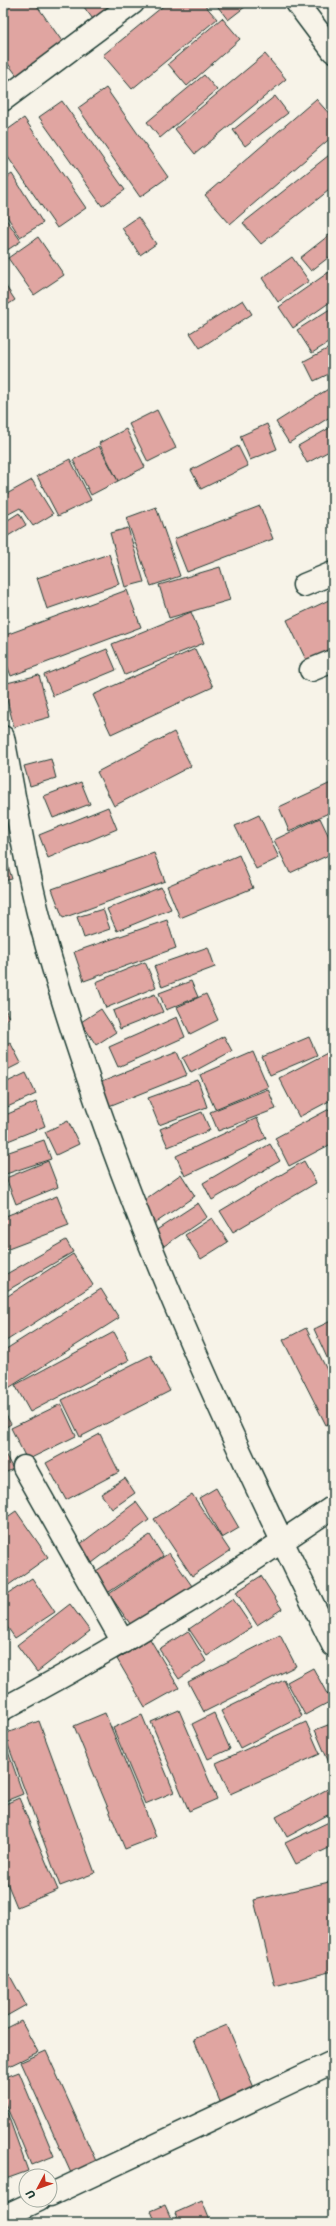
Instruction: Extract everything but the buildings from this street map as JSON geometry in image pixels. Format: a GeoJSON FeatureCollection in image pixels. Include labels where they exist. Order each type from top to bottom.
{"type":"FeatureCollection","features":[{"type":"Feature","properties":{"kind":"street"},"geometry":{"type":"LineString","coordinates":[[3,100],[133,3]]}},
{"type":"Feature","properties":{"kind":"street"},"geometry":{"type":"LineString","coordinates":[[297,3],[333,51]]}},
{"type":"Feature","properties":{"kind":"street"},"geometry":{"type":"LineString","coordinates":[[304,585],[333,573]]}},
{"type":"Feature","properties":{"kind":"street"},"geometry":{"type":"LineString","coordinates":[[311,670],[333,661]]}},
{"type":"Feature","properties":{"kind":"street"},"geometry":{"type":"LineString","coordinates":[[3,737],[46,944],[87,1079],[117,1163],[161,1272],[282,1542],[333,1646]]}},
{"type":"Feature","properties":{"kind":"street"},"geometry":{"type":"LineString","coordinates":[[24,1467],[123,1642]]}},
{"type":"Feature","properties":{"kind":"street"},"geometry":{"type":"LineString","coordinates":[[3,1709],[123,1642],[199,1596],[333,1507]]}},
{"type":"Feature","properties":{"kind":"street"},"geometry":{"type":"LineString","coordinates":[[58,2191],[333,2062]]}},
{"type":"Feature","properties":{"kind":"street"},"geometry":{"type":"LineString","coordinates":[[3,2217],[22,2208]]}}]}
